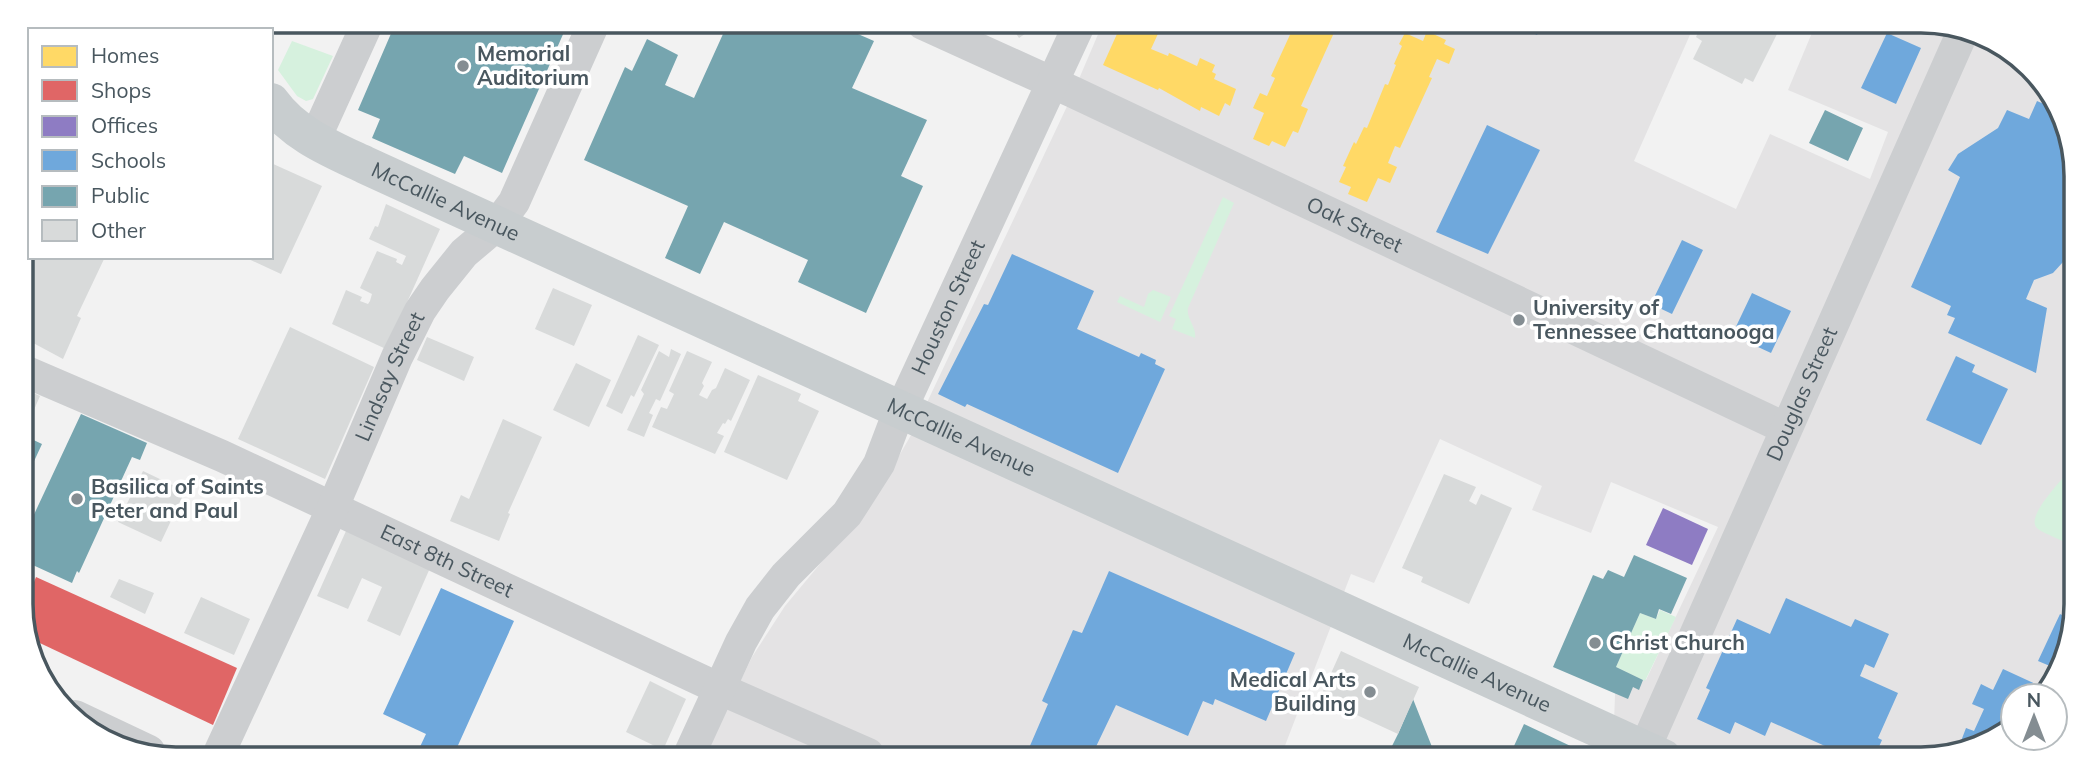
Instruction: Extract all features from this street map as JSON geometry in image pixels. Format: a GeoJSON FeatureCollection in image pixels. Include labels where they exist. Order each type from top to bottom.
{"type":"FeatureCollection","features":[{"type":"Feature","properties":{"kind":"main road","name":"McCallie Avenue"},"geometry":{"type":"LineString","coordinates":[[273,105],[281,115],[314,141],[1631,746]]}},
{"type":"Feature","properties":{"kind":"street"},"geometry":{"type":"LineString","coordinates":[[314,141],[363,33]]}},
{"type":"Feature","properties":{"kind":"street","name":"Lindsay Street"},"geometry":{"type":"LineString","coordinates":[[222,747],[420,311],[464,253],[496,226],[514,202],[590,33]]}},
{"type":"Feature","properties":{"kind":"street","name":"Oak Street"},"geometry":{"type":"LineString","coordinates":[[943,33],[1785,428]]}},
{"type":"Feature","properties":{"kind":"street","name":"Houston Street"},"geometry":{"type":"LineString","coordinates":[[693,747],[741,642],[761,607],[786,575],[846,514],[879,464],[893,427],[1075,33]]}},
{"type":"Feature","properties":{"kind":"street","name":"Douglas Street"},"geometry":{"type":"LineString","coordinates":[[1654,746],[1785,428],[1960,39]]}},
{"type":"Feature","properties":{"kind":"street","name":"East 8th Street"},"geometry":{"type":"LineString","coordinates":[[34,375],[333,507],[720,689],[851,747]]}},
{"type":"Feature","properties":{"kind":"shaded area","name":"University of Tennessee Chattanooga"},"geometry":{"type":"Polygon","coordinates":[[[1099,33],[1691,33],[1634,161],[1736,209],[1770,134],[1870,179],[1888,132],[1788,90],[1812,33],[1921,33],[1949,36],[1984,48],[2015,69],[2034,89],[2053,121],[2059,139],[2064,176],[2064,604],[2061,632],[2049,667],[2040,682],[1999,682],[1999,723],[1958,742],[1930,746],[1613,746],[1616,667],[1646,680],[1718,527],[1611,482],[1591,533],[1532,510],[1542,486],[1440,439],[1374,583],[1351,574],[1285,746],[709,747],[752,657],[785,606],[874,499],[914,430],[1070,100],[1099,33]]]}},
{"type":"Feature","properties":{"kind":"green space"},"geometry":{"type":"Polygon","coordinates":[[[292,41],[333,56],[313,99],[306,101],[297,96],[278,70],[292,41]]]}},
{"type":"Feature","properties":{"kind":"green space"},"geometry":{"type":"Polygon","coordinates":[[[1223,197],[1234,203],[1188,308],[1195,338],[1172,329],[1176,319],[1169,316],[1223,197]]]}},
{"type":"Feature","properties":{"kind":"green space"},"geometry":{"type":"Polygon","coordinates":[[[1153,290],[1171,297],[1160,322],[1117,302],[1120,296],[1144,307],[1148,294],[1153,290]]]}},
{"type":"Feature","properties":{"kind":"green space"},"geometry":{"type":"Polygon","coordinates":[[[2064,476],[2064,542],[2038,529],[2035,524],[2039,508],[2064,476]]]}},
{"type":"Feature","properties":{"kind":"green space"},"geometry":{"type":"Polygon","coordinates":[[[1660,610],[1676,617],[1645,681],[1616,667],[1640,613],[1656,619],[1660,610]]]}},
{"type":"Feature","properties":{"kind":"building: Homes"},"geometry":{"type":"Polygon","coordinates":[[[1117,33],[1158,33],[1151,49],[1168,56],[1169,53],[1197,66],[1200,58],[1215,65],[1212,72],[1216,74],[1214,79],[1236,89],[1230,106],[1225,103],[1219,116],[1201,107],[1200,111],[1159,88],[1158,90],[1103,65],[1117,33]]]}},
{"type":"Feature","properties":{"kind":"building: Homes"},"geometry":{"type":"Polygon","coordinates":[[[1291,33],[1334,33],[1301,106],[1308,109],[1298,133],[1293,131],[1285,147],[1272,141],[1269,146],[1253,139],[1264,113],[1253,108],[1260,93],[1267,96],[1275,78],[1271,76],[1291,33]]]}},
{"type":"Feature","properties":{"kind":"building: Homes"},"geometry":{"type":"Polygon","coordinates":[[[1405,33],[1423,41],[1426,33],[1431,33],[1446,40],[1444,44],[1455,49],[1449,64],[1437,59],[1429,77],[1432,78],[1400,148],[1395,146],[1388,163],[1397,167],[1390,183],[1378,178],[1367,202],[1348,194],[1351,187],[1339,182],[1346,167],[1343,166],[1354,142],[1356,144],[1364,127],[1367,128],[1385,84],[1388,85],[1402,46],[1399,44],[1405,33]]]}},
{"type":"Feature","properties":{"kind":"building: Shops"},"geometry":{"type":"Polygon","coordinates":[[[36,577],[237,668],[213,725],[39,643],[34,623],[33,584],[36,577]]]}},
{"type":"Feature","properties":{"kind":"building: Offices"},"geometry":{"type":"Polygon","coordinates":[[[1663,508],[1708,529],[1692,565],[1646,545],[1663,508]]]}},
{"type":"Feature","properties":{"kind":"building: Schools"},"geometry":{"type":"Polygon","coordinates":[[[1887,33],[1921,48],[1896,104],[1861,88],[1887,33]]]}},
{"type":"Feature","properties":{"kind":"building: Schools"},"geometry":{"type":"Polygon","coordinates":[[[2037,101],[2045,104],[2059,139],[2064,176],[2064,261],[2053,273],[2034,280],[2026,299],[2047,308],[2036,373],[1948,333],[1955,318],[1947,315],[1951,306],[1911,287],[1960,177],[1948,170],[1958,154],[1998,128],[2007,110],[2029,119],[2037,101]]]}},
{"type":"Feature","properties":{"kind":"building: Schools"},"geometry":{"type":"Polygon","coordinates":[[[1487,125],[1540,150],[1488,254],[1436,232],[1487,125]]]}},
{"type":"Feature","properties":{"kind":"building: Schools"},"geometry":{"type":"Polygon","coordinates":[[[1682,240],[1703,250],[1672,314],[1651,304],[1682,240]]]}},
{"type":"Feature","properties":{"kind":"building: Schools"},"geometry":{"type":"Polygon","coordinates":[[[1012,254],[1094,291],[1077,329],[1139,357],[1141,353],[1156,360],[1155,364],[1165,369],[1118,473],[967,404],[965,407],[938,394],[984,304],[988,305],[1012,254]]]}},
{"type":"Feature","properties":{"kind":"building: Schools"},"geometry":{"type":"Polygon","coordinates":[[[1752,293],[1791,311],[1771,353],[1732,335],[1752,293]]]}},
{"type":"Feature","properties":{"kind":"building: Schools"},"geometry":{"type":"Polygon","coordinates":[[[1956,356],[1975,365],[1972,372],[2008,389],[1981,445],[1926,420],[1956,356]]]}},
{"type":"Feature","properties":{"kind":"building: Schools"},"geometry":{"type":"Polygon","coordinates":[[[1109,571],[1295,653],[1266,721],[1215,699],[1213,705],[1203,701],[1188,736],[1116,705],[1096,746],[1030,747],[1048,704],[1042,701],[1073,630],[1082,633],[1109,571]]]}},
{"type":"Feature","properties":{"kind":"building: Schools"},"geometry":{"type":"Polygon","coordinates":[[[441,588],[514,621],[457,747],[420,747],[426,734],[383,714],[441,588]]]}},
{"type":"Feature","properties":{"kind":"building: Schools"},"geometry":{"type":"Polygon","coordinates":[[[1786,598],[1851,627],[1855,619],[1889,634],[1874,668],[1865,664],[1860,676],[1898,693],[1878,738],[1882,740],[1879,746],[1825,746],[1771,722],[1765,736],[1735,722],[1730,734],[1697,719],[1710,690],[1706,688],[1737,619],[1770,634],[1786,598]]]}},
{"type":"Feature","properties":{"kind":"building: Schools"},"geometry":{"type":"Polygon","coordinates":[[[2060,614],[2063,615],[2061,632],[2049,666],[2038,661],[2060,614]]]}},
{"type":"Feature","properties":{"kind":"building: Schools"},"geometry":{"type":"Polygon","coordinates":[[[2003,669],[2031,682],[1999,682],[1999,723],[1961,741],[1966,728],[1974,731],[1984,709],[1972,704],[1981,684],[1993,690],[2003,669]]]}},
{"type":"Feature","properties":{"kind":"building: Public","name":"Memorial Auditorium"},"geometry":{"type":"Polygon","coordinates":[[[391,33],[564,33],[502,173],[464,156],[455,174],[372,138],[380,119],[358,110],[391,33]]]}},
{"type":"Feature","properties":{"kind":"building: Public"},"geometry":{"type":"Polygon","coordinates":[[[723,33],[856,33],[874,41],[852,88],[927,120],[901,176],[923,186],[866,313],[798,282],[808,260],[724,222],[700,274],[665,258],[688,206],[584,160],[625,67],[632,71],[647,39],[678,55],[665,85],[694,98],[723,33]]]}},
{"type":"Feature","properties":{"kind":"building: Public"},"geometry":{"type":"Polygon","coordinates":[[[1825,110],[1863,128],[1848,161],[1809,143],[1825,110]]]}},
{"type":"Feature","properties":{"kind":"building: Public","name":"Basilica of Saints Peter and Paul"},"geometry":{"type":"Polygon","coordinates":[[[81,414],[147,443],[140,460],[132,457],[72,583],[33,565],[33,516],[81,414]]]}},
{"type":"Feature","properties":{"kind":"building: Public"},"geometry":{"type":"Polygon","coordinates":[[[33,440],[42,444],[33,463],[33,440]]]}},
{"type":"Feature","properties":{"kind":"building: Public","name":"Christ Church"},"geometry":{"type":"Polygon","coordinates":[[[1634,555],[1687,578],[1671,614],[1659,609],[1656,619],[1640,613],[1616,667],[1643,680],[1639,690],[1633,687],[1628,699],[1553,667],[1593,575],[1603,579],[1608,570],[1624,577],[1634,555]]]}},
{"type":"Feature","properties":{"kind":"building: Public"},"geometry":{"type":"Polygon","coordinates":[[[1413,699],[1432,746],[1392,746],[1413,699]]]}},
{"type":"Feature","properties":{"kind":"building: Public"},"geometry":{"type":"Polygon","coordinates":[[[1524,724],[1571,746],[1514,746],[1524,724]]]}},
{"type":"Feature","properties":{"kind":"building: Other"},"geometry":{"type":"Polygon","coordinates":[[[1698,33],[1778,33],[1753,82],[1745,78],[1742,84],[1693,59],[1702,41],[1696,37],[1698,33]]]}},
{"type":"Feature","properties":{"kind":"building: Other"},"geometry":{"type":"Polygon","coordinates":[[[273,164],[322,186],[281,274],[248,259],[273,259],[273,164]]]}},
{"type":"Feature","properties":{"kind":"building: Other"},"geometry":{"type":"Polygon","coordinates":[[[386,204],[440,229],[386,349],[332,324],[346,290],[362,297],[360,301],[368,304],[370,301],[372,294],[360,288],[377,251],[397,259],[396,262],[402,265],[406,256],[369,239],[375,226],[378,227],[386,204]]]}},
{"type":"Feature","properties":{"kind":"building: Other"},"geometry":{"type":"Polygon","coordinates":[[[34,259],[104,259],[77,316],[81,318],[63,359],[34,343],[34,259]]]}},
{"type":"Feature","properties":{"kind":"building: Other"},"geometry":{"type":"Polygon","coordinates":[[[553,288],[592,305],[574,346],[535,329],[553,288]]]}},
{"type":"Feature","properties":{"kind":"building: Other"},"geometry":{"type":"Polygon","coordinates":[[[290,327],[374,367],[325,479],[238,439],[290,327]]]}},
{"type":"Feature","properties":{"kind":"building: Other"},"geometry":{"type":"Polygon","coordinates":[[[638,335],[659,345],[634,397],[631,395],[622,414],[606,406],[638,335]]]}},
{"type":"Feature","properties":{"kind":"building: Other"},"geometry":{"type":"Polygon","coordinates":[[[427,337],[474,357],[464,381],[417,360],[427,337]]]}},
{"type":"Feature","properties":{"kind":"building: Other"},"geometry":{"type":"Polygon","coordinates":[[[671,349],[681,354],[660,401],[656,399],[649,413],[653,415],[644,437],[627,430],[644,394],[641,390],[659,351],[669,357],[671,349]]]}},
{"type":"Feature","properties":{"kind":"building: Other"},"geometry":{"type":"Polygon","coordinates":[[[687,351],[712,362],[699,395],[707,399],[716,388],[725,368],[750,380],[731,421],[728,419],[723,423],[717,433],[724,436],[715,454],[652,427],[661,407],[667,409],[674,394],[669,391],[687,351]]]}},
{"type":"Feature","properties":{"kind":"building: Other"},"geometry":{"type":"Polygon","coordinates":[[[576,363],[611,380],[589,427],[553,410],[576,363]]]}},
{"type":"Feature","properties":{"kind":"building: Other"},"geometry":{"type":"Polygon","coordinates":[[[758,375],[801,394],[798,401],[819,411],[787,480],[724,452],[758,375]]]}},
{"type":"Feature","properties":{"kind":"building: Other"},"geometry":{"type":"Polygon","coordinates":[[[33,393],[40,396],[33,411],[33,393]]]}},
{"type":"Feature","properties":{"kind":"building: Other"},"geometry":{"type":"Polygon","coordinates":[[[503,419],[542,437],[508,513],[510,514],[499,541],[450,521],[461,495],[469,499],[503,419]]]}},
{"type":"Feature","properties":{"kind":"building: Other"},"geometry":{"type":"Polygon","coordinates":[[[143,471],[185,491],[161,542],[118,522],[143,471]]]}},
{"type":"Feature","properties":{"kind":"building: Other"},"geometry":{"type":"Polygon","coordinates":[[[1444,474],[1476,487],[1469,501],[1476,505],[1481,494],[1512,508],[1469,604],[1421,582],[1423,577],[1402,568],[1444,474]]]}},
{"type":"Feature","properties":{"kind":"building: Other"},"geometry":{"type":"Polygon","coordinates":[[[346,531],[430,568],[400,636],[367,621],[382,587],[362,578],[348,609],[317,596],[346,531]]]}},
{"type":"Feature","properties":{"kind":"building: Other"},"geometry":{"type":"Polygon","coordinates":[[[119,579],[154,593],[145,614],[110,597],[119,579]]]}},
{"type":"Feature","properties":{"kind":"building: Other"},"geometry":{"type":"Polygon","coordinates":[[[201,597],[250,619],[234,655],[184,633],[201,597]]]}},
{"type":"Feature","properties":{"kind":"building: Other","name":"Medical Arts Building"},"geometry":{"type":"Polygon","coordinates":[[[1341,651],[1419,687],[1398,734],[1320,698],[1341,651]]]}},
{"type":"Feature","properties":{"kind":"building: Other"},"geometry":{"type":"Polygon","coordinates":[[[650,681],[686,699],[664,747],[656,747],[626,732],[650,681]]]}},
{"type":"Feature","properties":{"kind":"place","name":"Memorial Auditorium"},"geometry":{"type":"Point","coordinates":[463,66]}},
{"type":"Feature","properties":{"kind":"place","name":"University of Tennessee Chattanooga"},"geometry":{"type":"Point","coordinates":[1519,320]}},
{"type":"Feature","properties":{"kind":"place","name":"Basilica of Saints Peter and Paul"},"geometry":{"type":"Point","coordinates":[77,499]}},
{"type":"Feature","properties":{"kind":"place","name":"Christ Church"},"geometry":{"type":"Point","coordinates":[1595,643]}},
{"type":"Feature","properties":{"kind":"place","name":"Medical Arts Building"},"geometry":{"type":"Point","coordinates":[1370,692]}}]}
